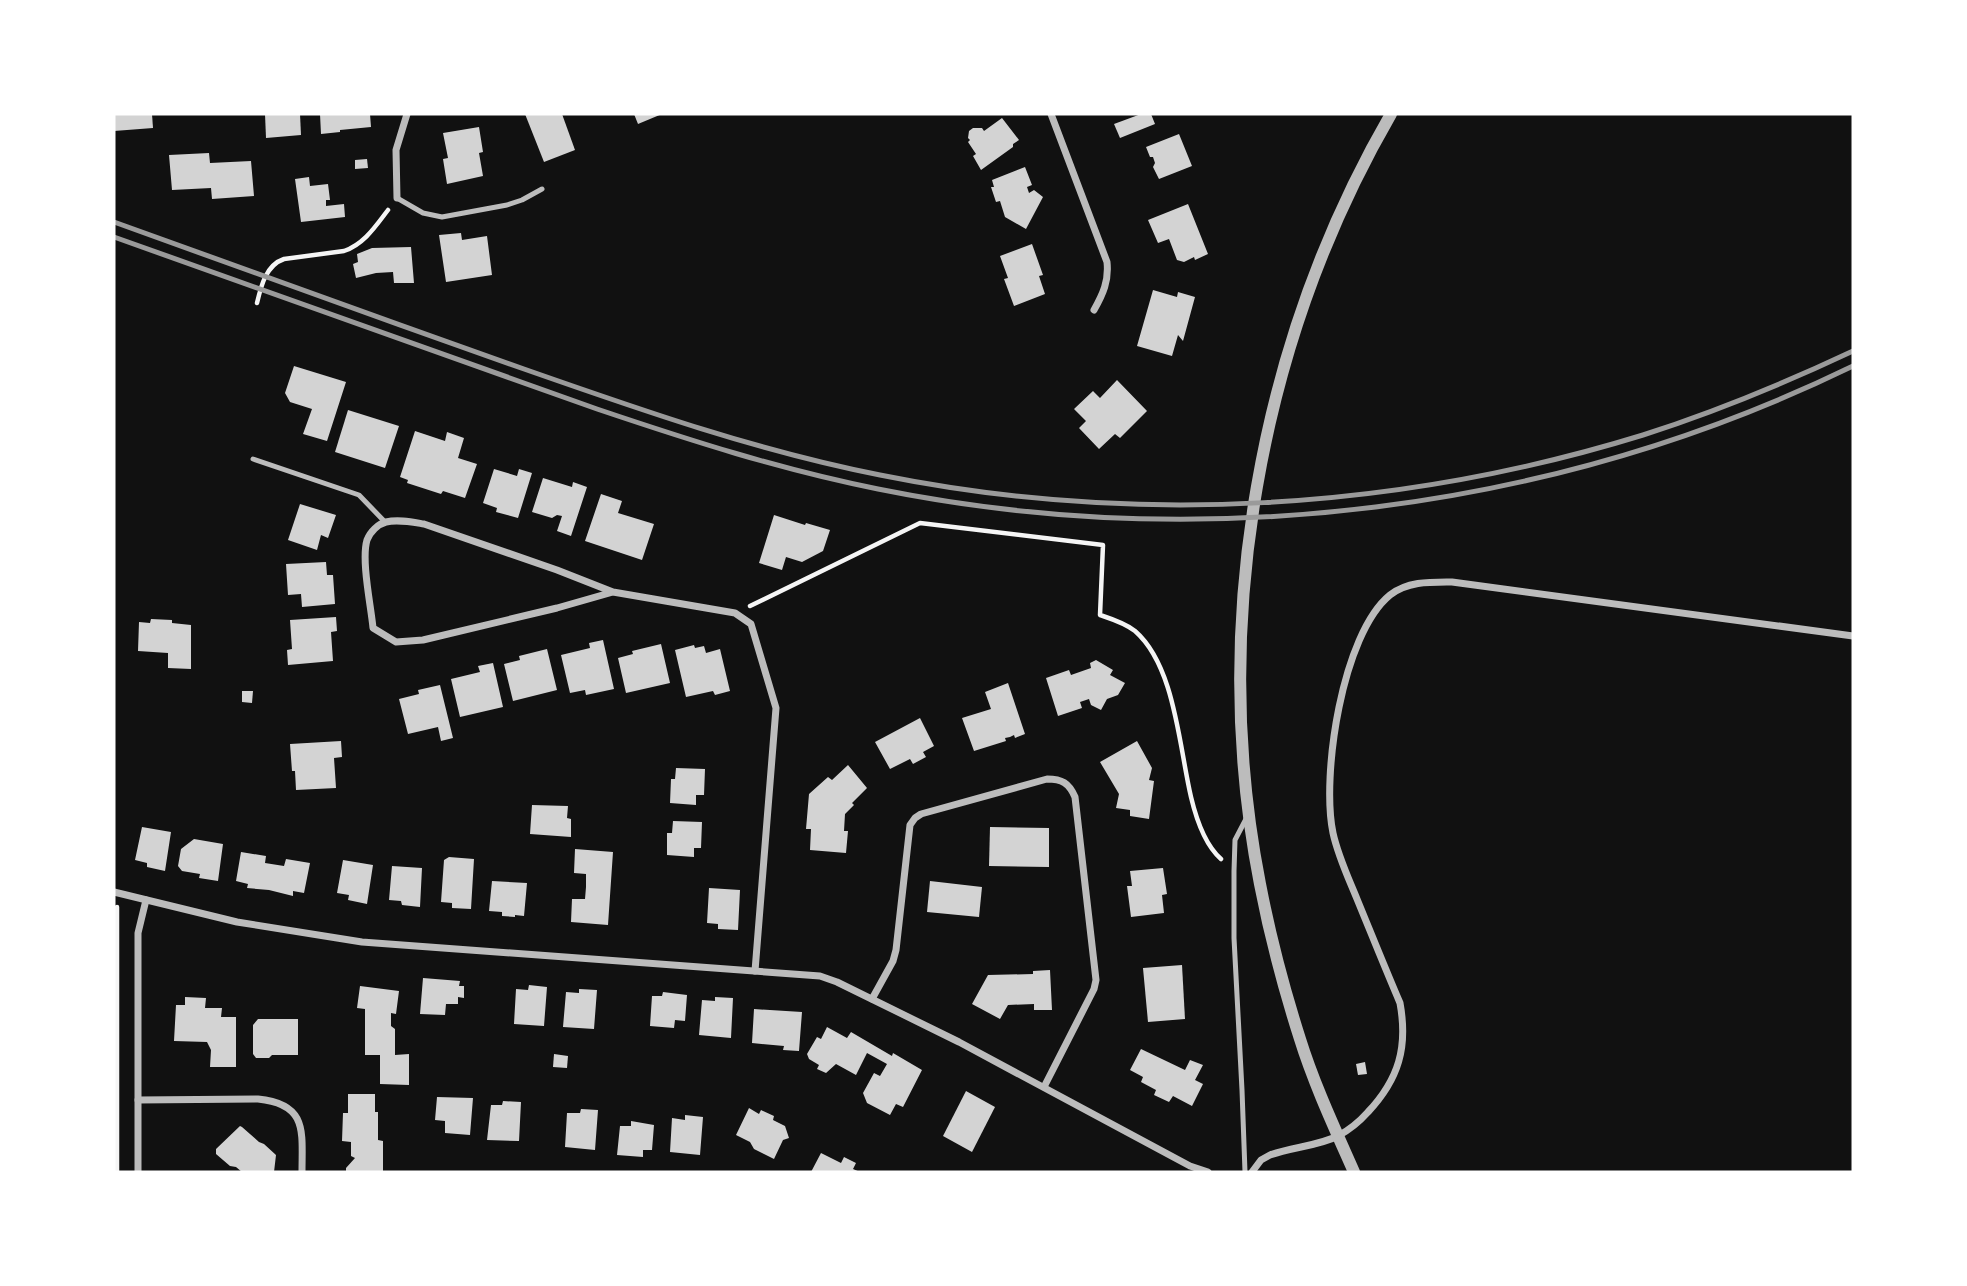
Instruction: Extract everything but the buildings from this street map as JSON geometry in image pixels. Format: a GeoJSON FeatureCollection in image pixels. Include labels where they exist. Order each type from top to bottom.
{"type":"FeatureCollection","features":[{"type":"Feature","properties":{"kind":"street"},"geometry":{"type":"LineString","coordinates":[[397,198],[396,150],[407,114]]}},
{"type":"Feature","properties":{"kind":"street"},"geometry":{"type":"LineString","coordinates":[[1051,114],[1107,262],[1108,276],[1103,295],[1094,310]]}},
{"type":"Feature","properties":{"kind":"street"},"geometry":{"type":"LineString","coordinates":[[1354,1172],[1300,1040],[1260,884],[1249,814],[1240,701],[1241,650],[1251,528],[1266,441],[1290,346],[1309,289],[1346,202],[1390,115]]}},
{"type":"Feature","properties":{"kind":"street"},"geometry":{"type":"LineString","coordinates":[[613,592],[423,640],[396,642],[373,628],[366,559],[367,542],[372,531],[385,522],[425,524],[613,592],[735,613],[751,624],[776,708],[755,971]]}},
{"type":"Feature","properties":{"kind":"street"},"geometry":{"type":"LineString","coordinates":[[1252,1172],[1261,1160],[1270,1155],[1339,1135],[1361,1119],[1380,1100],[1399,1063],[1404,1041],[1400,1003],[1340,858],[1329,804],[1333,744],[1347,677],[1362,635],[1371,618],[1390,595],[1425,582],[1452,582],[1853,636]]}},
{"type":"Feature","properties":{"kind":"street"},"geometry":{"type":"LineString","coordinates":[[872,999],[896,950],[910,825],[915,818],[920,814],[1047,779],[1067,783],[1075,797],[1096,980],[1094,989],[1044,1087]]}},
{"type":"Feature","properties":{"kind":"street"},"geometry":{"type":"LineString","coordinates":[[115,892],[237,922],[362,942],[820,976],[958,1042],[1191,1166],[1208,1172]]}},
{"type":"Feature","properties":{"kind":"street"},"geometry":{"type":"LineString","coordinates":[[138,1172],[138,933],[146,900]]}},
{"type":"Feature","properties":{"kind":"street"},"geometry":{"type":"LineString","coordinates":[[138,1100],[273,1101],[293,1112],[302,1128],[302,1172]]}},
{"type":"Feature","properties":{"kind":"lane"},"geometry":{"type":"LineString","coordinates":[[397,198],[423,213],[442,218],[507,205],[542,189]]}},
{"type":"Feature","properties":{"kind":"lane"},"geometry":{"type":"LineString","coordinates":[[253,459],[359,495],[385,522]]}},
{"type":"Feature","properties":{"kind":"lane"},"geometry":{"type":"LineString","coordinates":[[1245,1172],[1234,938],[1234,871],[1235,840],[1249,814]]}},
{"type":"Feature","properties":{"kind":"path"},"geometry":{"type":"LineString","coordinates":[[257,303],[265,276],[276,262],[353,248],[364,240],[397,198]]}},
{"type":"Feature","properties":{"kind":"path"},"geometry":{"type":"LineString","coordinates":[[735,613],[920,523],[1103,545],[1100,615],[1134,630],[1156,656],[1168,687],[1195,817],[1213,852],[1234,871]]}},
{"type":"Feature","properties":{"kind":"path"},"geometry":{"type":"LineString","coordinates":[[115,892],[117,1172]]}},
{"type":"Feature","properties":{"kind":"railway"},"geometry":{"type":"LineString","coordinates":[[114,222],[421,333],[745,442],[880,475],[975,491],[1071,501],[1168,505],[1264,503],[1360,495],[1456,480],[1550,461],[1643,435],[1750,396],[1853,351]]}},
{"type":"Feature","properties":{"kind":"railway"},"geometry":{"type":"LineString","coordinates":[[114,237],[597,409],[701,443],[771,464],[878,489],[1001,509],[1126,518],[1251,518],[1376,507],[1499,486],[1620,456],[1738,416],[1853,366]]}}]}
